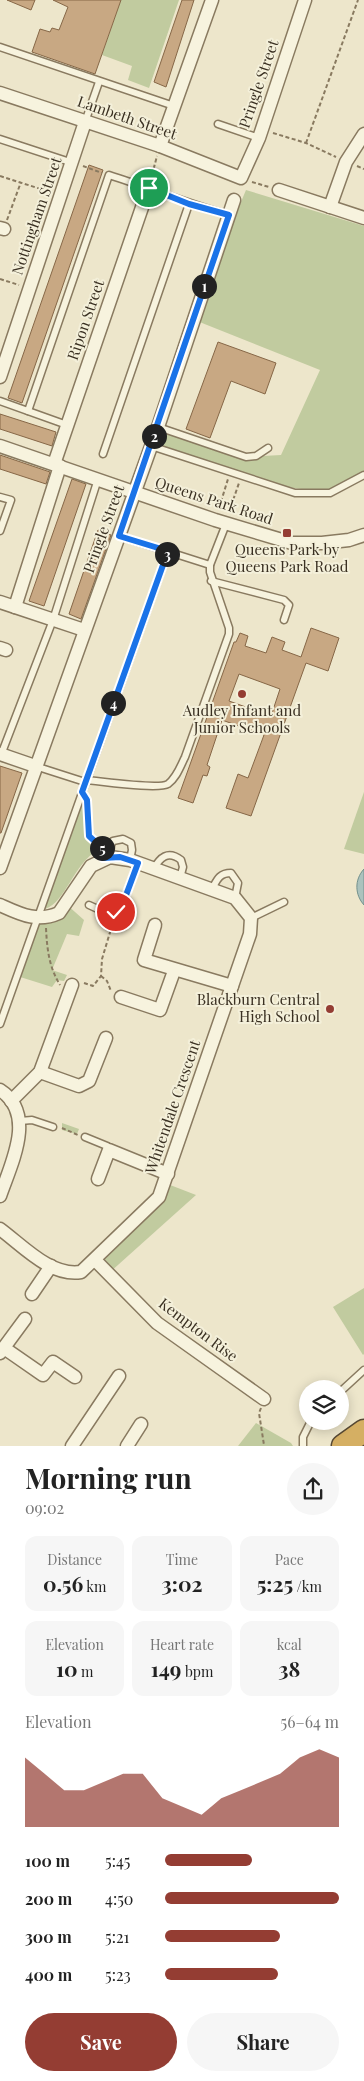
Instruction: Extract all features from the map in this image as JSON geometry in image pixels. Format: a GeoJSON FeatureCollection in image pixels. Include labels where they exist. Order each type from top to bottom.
{"type":"FeatureCollection","features":[{"type":"Feature","properties":{"kind":"highway"},"geometry":{"type":"LineString","coordinates":[[344,1446],[364,1431]]}},
{"type":"Feature","properties":{"kind":"street"},"geometry":{"type":"LineString","coordinates":[[160,146],[212,0]]}},
{"type":"Feature","properties":{"kind":"street","name":"Pringle Street"},"geometry":{"type":"LineString","coordinates":[[242,178],[260,133],[306,0]]}},
{"type":"Feature","properties":{"kind":"street","name":"Lambeth Street"},"geometry":{"type":"LineString","coordinates":[[0,93],[160,146],[242,178]]}},
{"type":"Feature","properties":{"kind":"street","name":"Nottingham Street"},"geometry":{"type":"LineString","coordinates":[[0,377],[3,360],[30,289],[85,122]]}},
{"type":"Feature","properties":{"kind":"street"},"geometry":{"type":"LineString","coordinates":[[330,207],[346,162],[364,134]]}},
{"type":"Feature","properties":{"kind":"street","name":"Ripon Street"},"geometry":{"type":"LineString","coordinates":[[15,607],[67,425],[149,188]]}},
{"type":"Feature","properties":{"kind":"street"},"geometry":{"type":"LineString","coordinates":[[279,190],[364,218]]}},
{"type":"Feature","properties":{"kind":"street","name":"Pringle Street"},"geometry":{"type":"LineString","coordinates":[[0,868],[158,427],[234,200]]}},
{"type":"Feature","properties":{"kind":"street","name":"Queens Park Road"},"geometry":{"type":"LineString","coordinates":[[0,446],[220,522],[292,543],[322,544],[349,540],[364,534]]}},
{"type":"Feature","properties":{"kind":"street"},"geometry":{"type":"LineString","coordinates":[[0,602],[84,630]]}},
{"type":"Feature","properties":{"kind":"street"},"geometry":{"type":"LineString","coordinates":[[1,754],[36,766]]}},
{"type":"Feature","properties":{"kind":"street"},"geometry":{"type":"LineString","coordinates":[[0,905],[22,915],[41,918],[59,913],[90,866],[107,858],[134,862],[235,898],[250,918]]}},
{"type":"Feature","properties":{"kind":"street","name":"Whitendale Crescent"},"geometry":{"type":"LineString","coordinates":[[0,1229],[58,1271],[71,1274],[81,1272],[159,1197],[250,934],[250,918]]}},
{"type":"Feature","properties":{"kind":"street"},"geometry":{"type":"LineString","coordinates":[[155,925],[144,960],[174,971],[232,986]]}},
{"type":"Feature","properties":{"kind":"street"},"geometry":{"type":"LineString","coordinates":[[121,997],[160,1010],[174,971]]}},
{"type":"Feature","properties":{"kind":"street"},"geometry":{"type":"LineString","coordinates":[[11,1101],[40,1072],[71,988]]}},
{"type":"Feature","properties":{"kind":"street"},"geometry":{"type":"LineString","coordinates":[[40,1072],[79,1086],[89,1081],[106,1038]]}},
{"type":"Feature","properties":{"kind":"street"},"geometry":{"type":"LineString","coordinates":[[0,1090],[11,1101],[20,1121],[16,1147],[0,1196]]}},
{"type":"Feature","properties":{"kind":"street"},"geometry":{"type":"LineString","coordinates":[[98,1179],[109,1150],[168,1174]]}},
{"type":"Feature","properties":{"kind":"street","name":"Kempton Rise"},"geometry":{"type":"LineString","coordinates":[[95,1260],[157,1323],[264,1399]]}},
{"type":"Feature","properties":{"kind":"street"},"geometry":{"type":"LineString","coordinates":[[32,1294],[51,1266]]}},
{"type":"Feature","properties":{"kind":"street"},"geometry":{"type":"LineString","coordinates":[[25,1319],[2,1351],[43,1375],[53,1362],[75,1377]]}},
{"type":"Feature","properties":{"kind":"street"},"geometry":{"type":"LineString","coordinates":[[72,1446],[119,1376]]}},
{"type":"Feature","properties":{"kind":"street"},"geometry":{"type":"LineString","coordinates":[[133,1444],[141,1424]]}},
{"type":"Feature","properties":{"kind":"lane"},"geometry":{"type":"LineString","coordinates":[[0,47],[174,106]]}},
{"type":"Feature","properties":{"kind":"lane"},"geometry":{"type":"LineString","coordinates":[[85,122],[99,82]]}},
{"type":"Feature","properties":{"kind":"lane"},"geometry":{"type":"LineString","coordinates":[[218,124],[260,133]]}},
{"type":"Feature","properties":{"kind":"lane"},"geometry":{"type":"LineString","coordinates":[[0,140],[73,163]]}},
{"type":"Feature","properties":{"kind":"lane"},"geometry":{"type":"LineString","coordinates":[[28,411],[109,175],[189,204],[229,215]]}},
{"type":"Feature","properties":{"kind":"lane"},"geometry":{"type":"LineString","coordinates":[[103,454],[189,204]]}},
{"type":"Feature","properties":{"kind":"lane"},"geometry":{"type":"LineString","coordinates":[[0,401],[67,425]]}},
{"type":"Feature","properties":{"kind":"lane"},"geometry":{"type":"LineString","coordinates":[[158,427],[246,457],[256,456],[268,448]]}},
{"type":"Feature","properties":{"kind":"lane"},"geometry":{"type":"LineString","coordinates":[[151,446],[295,493],[330,493],[364,475]]}},
{"type":"Feature","properties":{"kind":"lane"},"geometry":{"type":"LineString","coordinates":[[1,754],[53,620],[98,479]]}},
{"type":"Feature","properties":{"kind":"lane"},"geometry":{"type":"LineString","coordinates":[[0,497],[11,500],[0,531]]}},
{"type":"Feature","properties":{"kind":"lane"},"geometry":{"type":"LineString","coordinates":[[36,766],[85,781],[152,788],[166,785],[176,776],[185,758],[229,634],[229,628],[211,580],[210,565],[220,522]]}},
{"type":"Feature","properties":{"kind":"lane"},"geometry":{"type":"LineString","coordinates":[[119,536],[210,565]]}},
{"type":"Feature","properties":{"kind":"lane"},"geometry":{"type":"LineString","coordinates":[[0,1024],[41,918],[85,781],[168,551]]}},
{"type":"Feature","properties":{"kind":"lane"},"geometry":{"type":"LineString","coordinates":[[211,580],[284,600],[289,605],[284,620]]}},
{"type":"Feature","properties":{"kind":"lane"},"geometry":{"type":"LineString","coordinates":[[89,906],[102,911],[116,912],[122,906],[134,862],[131,843],[123,839],[113,841],[107,858]]}},
{"type":"Feature","properties":{"kind":"lane"},"geometry":{"type":"LineString","coordinates":[[153,870],[159,858],[167,855],[175,856],[181,860],[180,878]]}},
{"type":"Feature","properties":{"kind":"lane"},"geometry":{"type":"LineString","coordinates":[[212,889],[218,877],[225,873],[231,873],[238,883],[235,898]]}},
{"type":"Feature","properties":{"kind":"lane"},"geometry":{"type":"LineString","coordinates":[[250,918],[284,902]]}},
{"type":"Feature","properties":{"kind":"lane"},"geometry":{"type":"LineString","coordinates":[[20,1121],[32,1120],[53,1127]]}},
{"type":"Feature","properties":{"kind":"lane"},"geometry":{"type":"LineString","coordinates":[[85,1137],[107,1146],[109,1150]]}},
{"type":"Feature","properties":{"kind":"lane"},"geometry":{"type":"LineString","coordinates":[[349,1384],[364,1370]]}},
{"type":"Feature","properties":{"kind":"lane"},"geometry":{"type":"LineString","coordinates":[[303,1446],[303,1437],[307,1430]]}},
{"type":"Feature","properties":{"kind":"path"},"geometry":{"type":"LineString","coordinates":[[306,143],[358,0]]}},
{"type":"Feature","properties":{"kind":"path"},"geometry":{"type":"LineString","coordinates":[[260,133],[306,143],[346,162]]}},
{"type":"Feature","properties":{"kind":"path"},"geometry":{"type":"LineString","coordinates":[[149,188],[160,146]]}},
{"type":"Feature","properties":{"kind":"path"},"geometry":{"type":"LineString","coordinates":[[73,163],[109,175]]}},
{"type":"Feature","properties":{"kind":"path"},"geometry":{"type":"LineString","coordinates":[[0,176],[62,195]]}},
{"type":"Feature","properties":{"kind":"path"},"geometry":{"type":"LineString","coordinates":[[242,178],[279,190]]}},
{"type":"Feature","properties":{"kind":"path"},"geometry":{"type":"LineString","coordinates":[[2,229],[21,182]]}},
{"type":"Feature","properties":{"kind":"path"},"geometry":{"type":"LineString","coordinates":[[0,279],[30,289]]}},
{"type":"Feature","properties":{"kind":"path"},"geometry":{"type":"LineString","coordinates":[[220,522],[230,472]]}},
{"type":"Feature","properties":{"kind":"path"},"geometry":{"type":"LineString","coordinates":[[220,522],[241,475]]}},
{"type":"Feature","properties":{"kind":"path"},"geometry":{"type":"LineString","coordinates":[[82,792],[87,800],[89,836],[102,848],[107,858]]}},
{"type":"Feature","properties":{"kind":"path"},"geometry":{"type":"LineString","coordinates":[[41,918],[53,974],[60,985],[71,988],[82,982],[93,986],[100,976],[102,959],[116,912]]}},
{"type":"Feature","properties":{"kind":"path"},"geometry":{"type":"LineString","coordinates":[[100,976],[107,981],[109,990],[121,997]]}},
{"type":"Feature","properties":{"kind":"path"},"geometry":{"type":"LineString","coordinates":[[53,1127],[60,1127],[85,1137]]}},
{"type":"Feature","properties":{"kind":"path"},"geometry":{"type":"LineString","coordinates":[[264,1399],[259,1413],[264,1445]]}},
{"type":"Feature","properties":{"kind":"green space"},"geometry":{"type":"Polygon","coordinates":[[[121,0],[179,0],[149,88],[128,80],[132,66],[102,55],[121,0]]]}},
{"type":"Feature","properties":{"kind":"green space"},"geometry":{"type":"Polygon","coordinates":[[[246,190],[364,226],[364,475],[330,493],[272,485],[151,446],[158,427],[246,457],[281,455],[320,370],[192,319],[246,190]]]}},
{"type":"Feature","properties":{"kind":"green space"},"geometry":{"type":"Polygon","coordinates":[[[364,792],[364,854],[344,849],[364,792]]]}},
{"type":"Feature","properties":{"kind":"green space"},"geometry":{"type":"Polygon","coordinates":[[[83,794],[86,800],[88,837],[98,850],[82,864],[59,899],[45,909],[44,908],[83,794]]]}},
{"type":"Feature","properties":{"kind":"green space"},"geometry":{"type":"Polygon","coordinates":[[[66,904],[84,920],[79,936],[67,934],[52,970],[67,975],[64,981],[57,980],[52,987],[17,976],[38,918],[66,904]]]}},
{"type":"Feature","properties":{"kind":"green space"},"geometry":{"type":"Polygon","coordinates":[[[62,1123],[79,1129],[77,1134],[62,1130],[62,1123]]]}},
{"type":"Feature","properties":{"kind":"green space"},"geometry":{"type":"Polygon","coordinates":[[[165,1183],[196,1195],[109,1273],[95,1260],[165,1183]]]}},
{"type":"Feature","properties":{"kind":"green space"},"geometry":{"type":"Polygon","coordinates":[[[364,1288],[364,1354],[363,1355],[333,1307],[364,1288]]]}},
{"type":"Feature","properties":{"kind":"green space"},"geometry":{"type":"Polygon","coordinates":[[[256,1423],[291,1443],[293,1446],[238,1446],[256,1423]]]}},
{"type":"Feature","properties":{"kind":"water"},"geometry":{"type":"Polygon","coordinates":[[[364,869],[364,905],[357,892],[357,883],[364,869]]]}},
{"type":"Feature","properties":{"kind":"building"},"geometry":{"type":"Polygon","coordinates":[[[7,0],[35,0],[31,10],[7,0]]]}},
{"type":"Feature","properties":{"kind":"building"},"geometry":{"type":"Polygon","coordinates":[[[53,0],[121,0],[95,74],[32,52],[40,29],[50,32],[52,28],[59,30],[68,7],[53,0]]]}},
{"type":"Feature","properties":{"kind":"building"},"geometry":{"type":"Polygon","coordinates":[[[182,0],[194,0],[166,87],[154,82],[182,0]]]}},
{"type":"Feature","properties":{"kind":"building"},"geometry":{"type":"Polygon","coordinates":[[[89,165],[103,170],[22,403],[8,398],[89,165]]]}},
{"type":"Feature","properties":{"kind":"building"},"geometry":{"type":"Polygon","coordinates":[[[218,342],[276,363],[265,394],[231,381],[210,438],[186,429],[218,342]]]}},
{"type":"Feature","properties":{"kind":"building"},"geometry":{"type":"Polygon","coordinates":[[[0,414],[56,432],[52,446],[0,429],[0,414]]]}},
{"type":"Feature","properties":{"kind":"building"},"geometry":{"type":"Polygon","coordinates":[[[0,455],[50,472],[46,484],[0,469],[0,455]]]}},
{"type":"Feature","properties":{"kind":"building"},"geometry":{"type":"Polygon","coordinates":[[[72,479],[86,484],[44,606],[29,601],[72,479]]]}},
{"type":"Feature","properties":{"kind":"building"},"geometry":{"type":"Polygon","coordinates":[[[98,530],[111,535],[81,619],[69,614],[98,530]]]}},
{"type":"Feature","properties":{"kind":"building"},"geometry":{"type":"Polygon","coordinates":[[[311,628],[339,638],[328,671],[306,663],[251,816],[226,808],[238,774],[248,778],[264,735],[222,720],[207,765],[210,767],[207,776],[203,775],[193,803],[178,798],[234,642],[236,642],[240,633],[248,636],[245,646],[266,653],[272,637],[285,642],[282,650],[301,657],[311,628]],[[239,674],[229,701],[271,716],[280,689],[239,674]]]}},
{"type":"Feature","properties":{"kind":"building"},"geometry":{"type":"Polygon","coordinates":[[[0,766],[22,773],[1,833],[0,833],[0,766]]]}},
{"type":"Feature","properties":{"kind":"place","name":"Queens Park by Queens Park Road"},"geometry":{"type":"Point","coordinates":[287,533]}},
{"type":"Feature","properties":{"kind":"place","name":"Audley Infant and Junior Schools"},"geometry":{"type":"Point","coordinates":[242,694]}},
{"type":"Feature","properties":{"kind":"place","name":"Blackburn Central High School"},"geometry":{"type":"Point","coordinates":[330,1009]}},
{"type":"Feature","properties":{"kind":"route"},"geometry":{"type":"LineString","coordinates":[[116,912],[122,906],[138,863],[120,857],[103,858],[102,848],[91,840],[89,836],[87,800],[86,795],[82,792],[168,551],[119,536],[158,427],[192,319],[229,215],[189,204],[149,188]]}}]}
